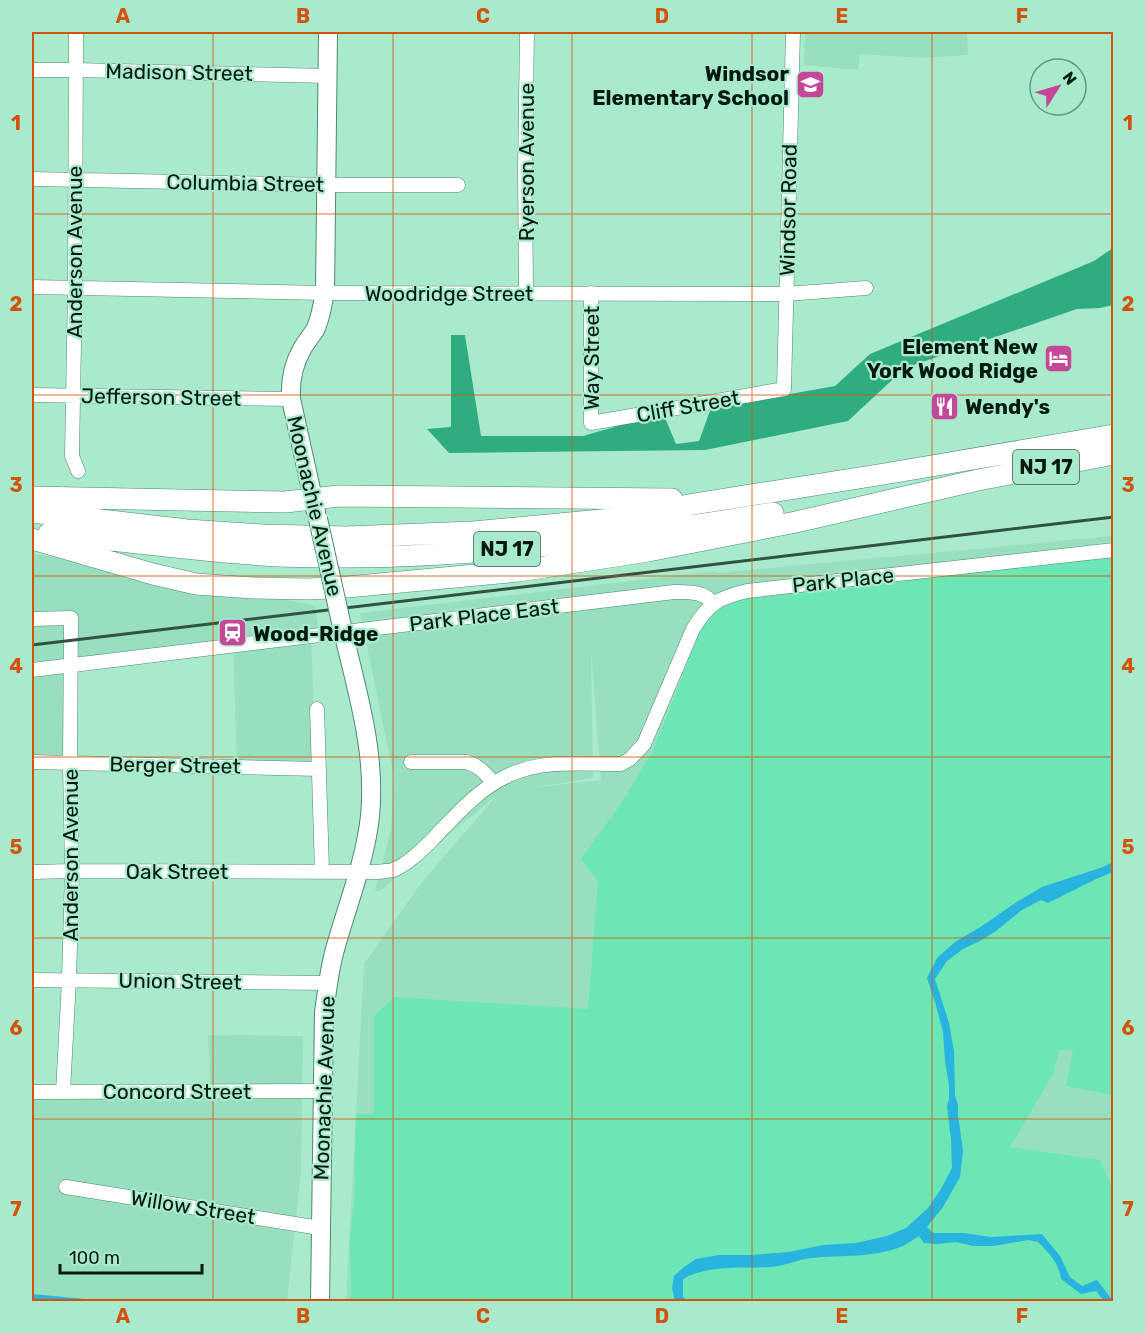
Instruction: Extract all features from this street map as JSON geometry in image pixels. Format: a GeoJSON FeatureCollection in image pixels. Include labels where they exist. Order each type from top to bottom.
{"type":"FeatureCollection","features":[{"type":"Feature","properties":{"kind":"highway","name":"NJ 17"},"geometry":{"type":"LineString","coordinates":[[32,512],[188,530],[263,535],[346,537],[473,532],[622,518],[694,504],[1113,435]]}},
{"type":"Feature","properties":{"kind":"highway","name":"NJ 17"},"geometry":{"type":"LineString","coordinates":[[32,531],[165,547],[264,555],[350,557],[525,548],[641,534],[978,480],[1113,454]]}},
{"type":"Feature","properties":{"kind":"highway"},"geometry":{"type":"LineString","coordinates":[[32,539],[195,584],[253,588],[333,588],[519,571],[659,549],[785,525],[978,480]]}},
{"type":"Feature","properties":{"kind":"highway"},"geometry":{"type":"LineString","coordinates":[[32,497],[285,502],[316,509],[339,496],[670,499],[694,504]]}},
{"type":"Feature","properties":{"kind":"main road","name":"Moonachie Avenue"},"geometry":{"type":"LineString","coordinates":[[320,1302],[323,1024],[333,955],[358,871],[370,816],[372,792],[371,762],[363,718],[291,399],[292,377],[296,362],[317,324],[325,293],[328,32]]}},
{"type":"Feature","properties":{"kind":"street","name":"Anderson Avenue"},"geometry":{"type":"LineString","coordinates":[[76,32],[72,456],[78,471]]}},
{"type":"Feature","properties":{"kind":"street","name":"Ryerson Avenue"},"geometry":{"type":"LineString","coordinates":[[526,293],[527,32]]}},
{"type":"Feature","properties":{"kind":"street","name":"Windsor Road"},"geometry":{"type":"LineString","coordinates":[[784,389],[793,32]]}},
{"type":"Feature","properties":{"kind":"street","name":"Madison Street"},"geometry":{"type":"LineString","coordinates":[[32,70],[327,76]]}},
{"type":"Feature","properties":{"kind":"street","name":"Columbia Street"},"geometry":{"type":"LineString","coordinates":[[32,179],[326,185],[458,185]]}},
{"type":"Feature","properties":{"kind":"street","name":"Woodridge Street"},"geometry":{"type":"LineString","coordinates":[[32,287],[325,293],[786,294],[866,288]]}},
{"type":"Feature","properties":{"kind":"street","name":"Way Street"},"geometry":{"type":"LineString","coordinates":[[591,293],[591,423]]}},
{"type":"Feature","properties":{"kind":"street","name":"Cliff Street"},"geometry":{"type":"LineString","coordinates":[[591,423],[784,389]]}},
{"type":"Feature","properties":{"kind":"street","name":"Jefferson Street"},"geometry":{"type":"LineString","coordinates":[[32,395],[291,399]]}},
{"type":"Feature","properties":{"kind":"street","name":"Park Place"},"geometry":{"type":"LineString","coordinates":[[713,604],[727,596],[747,591],[1113,550]]}},
{"type":"Feature","properties":{"kind":"street","name":"Park Place East"},"geometry":{"type":"LineString","coordinates":[[32,670],[674,592],[704,595],[713,604]]}},
{"type":"Feature","properties":{"kind":"street","name":"Oak Street"},"geometry":{"type":"LineString","coordinates":[[32,872],[379,872],[392,870],[424,848],[468,803],[505,777],[533,767],[621,764],[630,759],[644,744],[693,629],[703,613],[713,604]]}},
{"type":"Feature","properties":{"kind":"street","name":"Anderson Avenue"},"geometry":{"type":"LineString","coordinates":[[32,619],[71,618],[72,871],[63,1092]]}},
{"type":"Feature","properties":{"kind":"street"},"geometry":{"type":"LineString","coordinates":[[317,709],[322,871]]}},
{"type":"Feature","properties":{"kind":"street","name":"Berger Street"},"geometry":{"type":"LineString","coordinates":[[32,762],[319,769]]}},
{"type":"Feature","properties":{"kind":"street"},"geometry":{"type":"LineString","coordinates":[[411,762],[476,764],[494,783]]}},
{"type":"Feature","properties":{"kind":"street","name":"Union Street"},"geometry":{"type":"LineString","coordinates":[[32,980],[328,983]]}},
{"type":"Feature","properties":{"kind":"street","name":"Concord Street"},"geometry":{"type":"LineString","coordinates":[[32,1092],[322,1091]]}},
{"type":"Feature","properties":{"kind":"street","name":"Willow Street"},"geometry":{"type":"LineString","coordinates":[[66,1187],[320,1228]]}},
{"type":"Feature","properties":{"kind":"shaded area"},"geometry":{"type":"Polygon","coordinates":[[[805,32],[967,32],[968,55],[922,58],[860,54],[858,70],[804,65],[805,32]]]}},
{"type":"Feature","properties":{"kind":"shaded area"},"geometry":{"type":"Polygon","coordinates":[[[1113,248],[1113,305],[1077,309],[905,368],[848,421],[705,450],[449,453],[427,429],[451,427],[451,335],[465,335],[481,436],[583,436],[663,413],[676,444],[699,441],[711,408],[835,386],[870,354],[1094,261],[1113,248]]]}},
{"type":"Feature","properties":{"kind":"shaded area"},"geometry":{"type":"Polygon","coordinates":[[[1113,536],[1113,1301],[346,1302],[364,964],[422,882],[497,795],[380,891],[375,891],[391,830],[394,777],[360,613],[716,571],[717,573],[1113,536]],[[591,650],[593,778],[529,788],[601,780],[591,650]]]}},
{"type":"Feature","properties":{"kind":"shaded area"},"geometry":{"type":"Polygon","coordinates":[[[1113,550],[1113,1095],[1066,1086],[1073,1050],[1059,1050],[1053,1074],[1010,1147],[1100,1160],[1113,1190],[1113,1301],[350,1302],[350,1237],[355,1196],[356,1114],[374,1114],[374,1016],[394,997],[588,1009],[598,882],[581,859],[620,805],[653,751],[713,604],[727,596],[1113,550]]]}},
{"type":"Feature","properties":{"kind":"shaded area"},"geometry":{"type":"Polygon","coordinates":[[[32,554],[314,605],[320,635],[311,636],[316,767],[237,766],[233,647],[73,664],[72,763],[32,763],[32,554]]]}},
{"type":"Feature","properties":{"kind":"shaded area"},"geometry":{"type":"Polygon","coordinates":[[[208,1035],[303,1036],[301,1171],[287,1301],[32,1301],[32,1091],[210,1090],[208,1035]]]}},
{"type":"Feature","properties":{"kind":"water"},"geometry":{"type":"Polygon","coordinates":[[[1113,862],[1113,872],[1048,903],[1041,900],[1022,910],[996,931],[963,949],[947,961],[935,979],[949,1023],[954,1051],[955,1095],[963,1151],[960,1177],[943,1207],[927,1227],[933,1233],[964,1233],[991,1237],[1042,1234],[1060,1256],[1070,1277],[1082,1286],[1097,1280],[1113,1301],[1104,1301],[1096,1291],[1081,1294],[1061,1279],[1056,1263],[1038,1242],[1029,1240],[993,1246],[973,1246],[956,1242],[924,1243],[919,1236],[903,1246],[881,1253],[811,1258],[770,1267],[704,1271],[683,1279],[683,1296],[686,1301],[675,1301],[672,1288],[674,1276],[696,1259],[719,1255],[789,1252],[823,1245],[856,1243],[887,1236],[906,1228],[928,1208],[952,1168],[947,1106],[949,1085],[943,1032],[927,978],[937,958],[955,942],[1042,887],[1113,862]]]}},
{"type":"Feature","properties":{"kind":"water"},"geometry":{"type":"Polygon","coordinates":[[[32,1294],[106,1301],[32,1301],[32,1294]]]}},
{"type":"Feature","properties":{"kind":"railway"},"geometry":{"type":"LineString","coordinates":[[32,645],[1114,517]]}},
{"type":"Feature","properties":{"kind":"place","name":"Windsor Elementary School"},"geometry":{"type":"Point","coordinates":[810,85]}},
{"type":"Feature","properties":{"kind":"place","name":"Element New York Wood Ridge"},"geometry":{"type":"Point","coordinates":[1059,358]}},
{"type":"Feature","properties":{"kind":"place","name":"Wendy's"},"geometry":{"type":"Point","coordinates":[944,406]}},
{"type":"Feature","properties":{"kind":"place","name":"Wood-Ridge"},"geometry":{"type":"Point","coordinates":[232,633]}}]}
